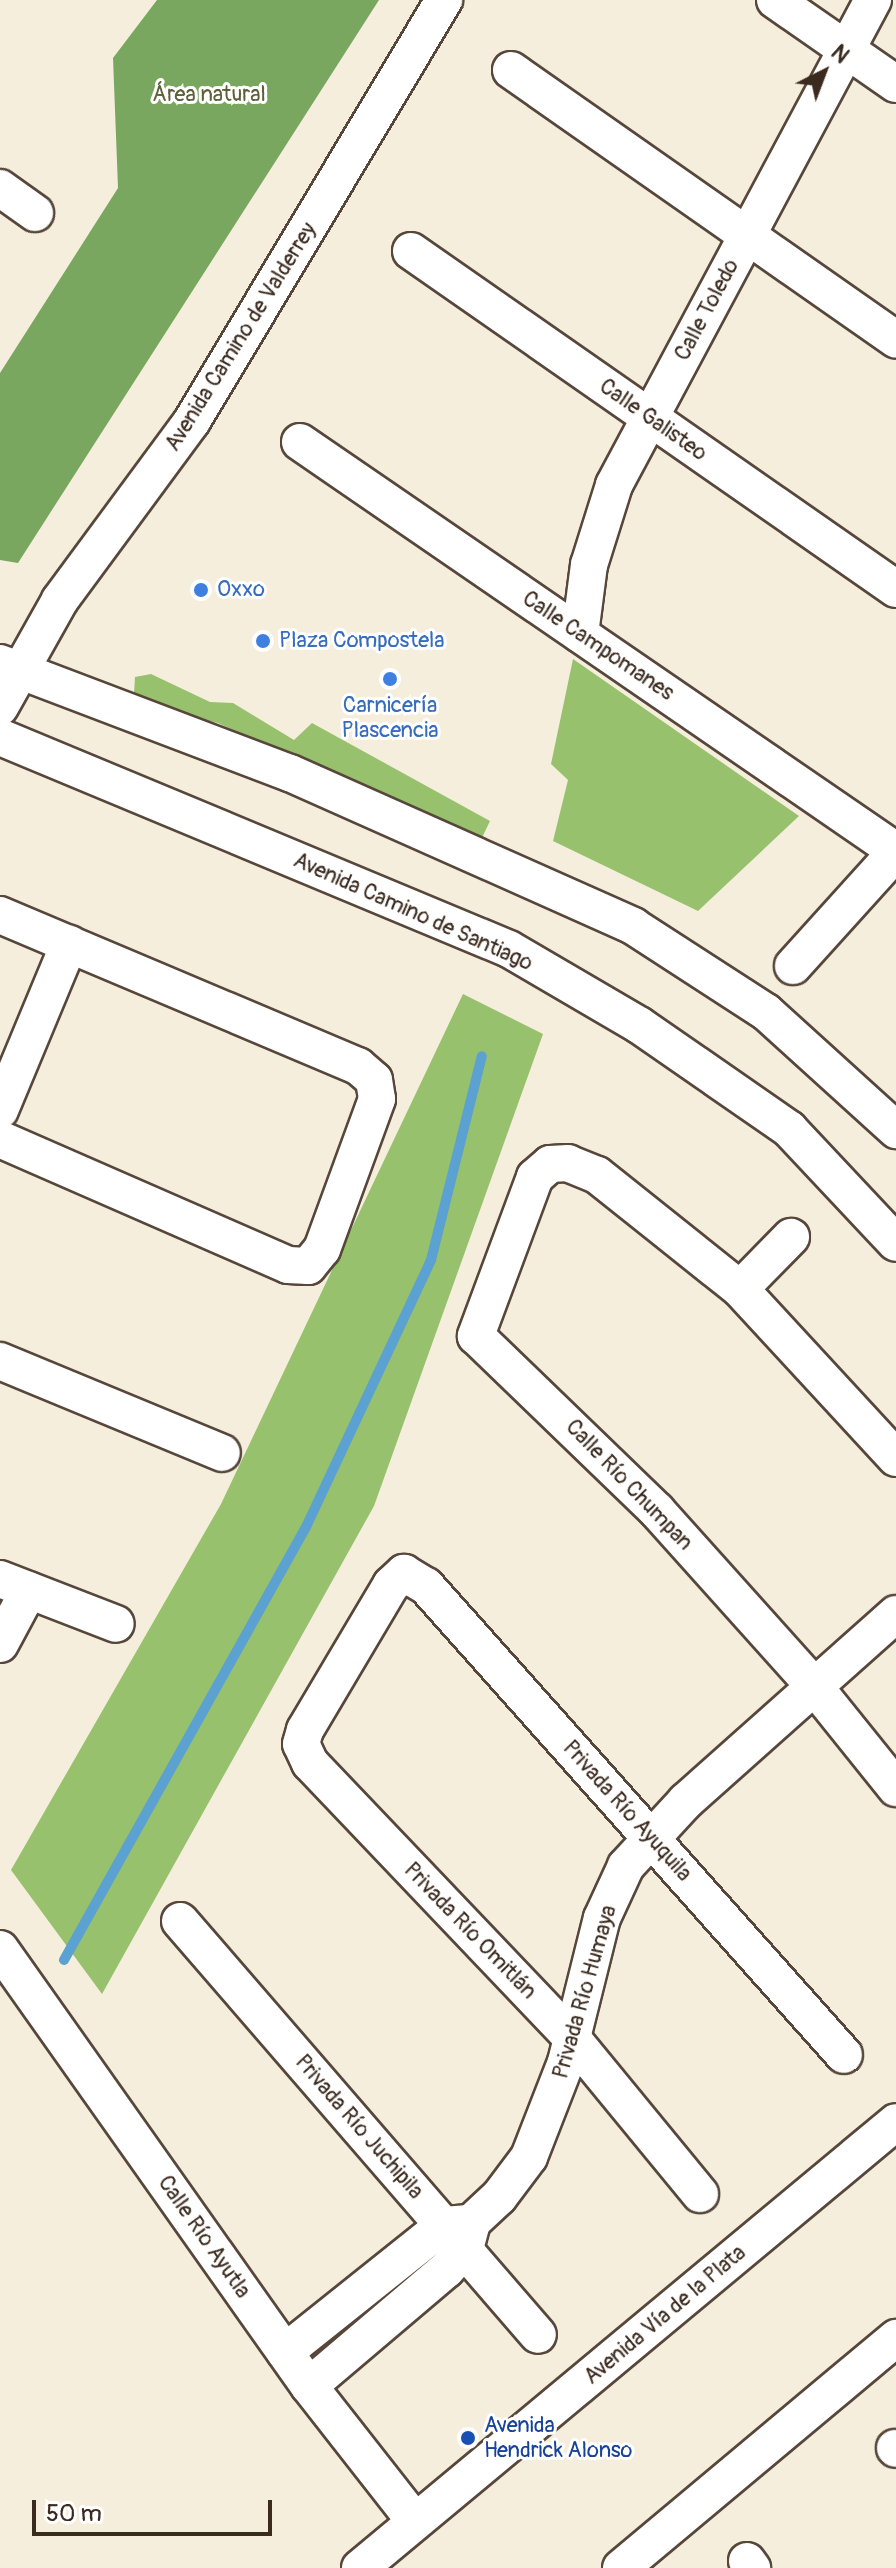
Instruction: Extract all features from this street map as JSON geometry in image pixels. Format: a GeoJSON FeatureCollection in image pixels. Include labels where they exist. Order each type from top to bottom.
{"type":"FeatureCollection","features":[{"type":"Feature","properties":{"kind":"street","name":"Avenida Camino de Valderrey"},"geometry":{"type":"LineString","coordinates":[[0,707],[9,667],[201,408],[444,0]]}},
{"type":"Feature","properties":{"kind":"street"},"geometry":{"type":"LineString","coordinates":[[775,0],[896,84]]}},
{"type":"Feature","properties":{"kind":"street","name":"Calle Toledo"},"geometry":{"type":"LineString","coordinates":[[580,634],[581,603],[601,520],[650,418],[873,0]]}},
{"type":"Feature","properties":{"kind":"street"},"geometry":{"type":"LineString","coordinates":[[511,70],[896,340]]}},
{"type":"Feature","properties":{"kind":"street"},"geometry":{"type":"LineString","coordinates":[[0,188],[35,213]]}},
{"type":"Feature","properties":{"kind":"street","name":"Calle Galisteo"},"geometry":{"type":"LineString","coordinates":[[411,251],[896,589]]}},
{"type":"Feature","properties":{"kind":"street","name":"Calle Campomanes"},"geometry":{"type":"LineString","coordinates":[[300,442],[896,852]]}},
{"type":"Feature","properties":{"kind":"street"},"geometry":{"type":"LineString","coordinates":[[9,667],[290,773],[633,926],[766,1012],[896,1130]]}},
{"type":"Feature","properties":{"kind":"street","name":"Avenida Camino de Santiago"},"geometry":{"type":"LineString","coordinates":[[0,737],[509,949],[639,1025],[789,1129],[896,1243]]}},
{"type":"Feature","properties":{"kind":"street"},"geometry":{"type":"LineString","coordinates":[[793,966],[896,852]]}},
{"type":"Feature","properties":{"kind":"street"},"geometry":{"type":"LineString","coordinates":[[0,915],[358,1066],[374,1080],[377,1099],[322,1249],[308,1266],[288,1265],[0,1139]]}},
{"type":"Feature","properties":{"kind":"street"},"geometry":{"type":"LineString","coordinates":[[0,1110],[69,944]]}},
{"type":"Feature","properties":{"kind":"street","name":"Calle Río Chumpan"},"geometry":{"type":"LineString","coordinates":[[740,1289],[597,1175],[568,1163],[550,1164],[535,1177],[476,1336],[657,1511],[814,1686],[896,1788]]}},
{"type":"Feature","properties":{"kind":"street"},"geometry":{"type":"LineString","coordinates":[[791,1237],[740,1289],[896,1458]]}},
{"type":"Feature","properties":{"kind":"street"},"geometry":{"type":"LineString","coordinates":[[0,1361],[222,1453]]}},
{"type":"Feature","properties":{"kind":"street","name":"Privada Río Ayuquila"},"geometry":{"type":"LineString","coordinates":[[301,1744],[391,1585],[404,1573],[426,1586],[844,2055]]}},
{"type":"Feature","properties":{"kind":"street"},"geometry":{"type":"LineString","coordinates":[[0,1644],[14,1584],[116,1624]]}},
{"type":"Feature","properties":{"kind":"street","name":"Privada Río Humaya"},"geometry":{"type":"LineString","coordinates":[[309,2386],[460,2232],[499,2197],[529,2157],[552,2106],[602,1918],[626,1866],[649,1836],[896,1614]]}},
{"type":"Feature","properties":{"kind":"street","name":"Privada Río Omitlán"},"geometry":{"type":"LineString","coordinates":[[301,1744],[310,1763],[572,2038],[700,2194]]}},
{"type":"Feature","properties":{"kind":"street","name":"Privada Río Juchipila"},"geometry":{"type":"LineString","coordinates":[[180,1921],[460,2232],[538,2335]]}},
{"type":"Feature","properties":{"kind":"street","name":"Calle Río Ayutla"},"geometry":{"type":"LineString","coordinates":[[0,1949],[309,2386],[414,2520]]}},
{"type":"Feature","properties":{"kind":"street","name":"Avenida Vía de la Plata"},"geometry":{"type":"LineString","coordinates":[[360,2568],[896,2122]]}},
{"type":"Feature","properties":{"kind":"street","name":"Privada Río Humaya"},"geometry":{"type":"LineString","coordinates":[[285,2352],[460,2232]]}},
{"type":"Feature","properties":{"kind":"street"},"geometry":{"type":"LineString","coordinates":[[621,2568],[896,2338]]}},
{"type":"Feature","properties":{"kind":"green space","name":"Área natural"},"geometry":{"type":"Polygon","coordinates":[[[157,0],[379,0],[18,563],[0,560],[0,373],[118,188],[113,58],[157,0]]]}},
{"type":"Feature","properties":{"kind":"green space"},"geometry":{"type":"Polygon","coordinates":[[[573,659],[799,816],[698,911],[553,841],[568,780],[551,764],[573,659]]]}},
{"type":"Feature","properties":{"kind":"green space"},"geometry":{"type":"Polygon","coordinates":[[[151,674],[210,702],[233,703],[294,740],[312,723],[490,821],[479,844],[218,723],[157,709],[134,694],[135,677],[151,674]]]}},
{"type":"Feature","properties":{"kind":"green space"},"geometry":{"type":"Polygon","coordinates":[[[463,994],[543,1034],[374,1506],[102,1994],[11,1870],[221,1504],[463,994]]]}},
{"type":"Feature","properties":{"kind":"waterway"},"geometry":{"type":"LineString","coordinates":[[64,1960],[306,1527],[431,1260],[482,1056]]}},
{"type":"Feature","properties":{"kind":"place","name":"Oxxo"},"geometry":{"type":"Point","coordinates":[201,590]}},
{"type":"Feature","properties":{"kind":"place","name":"Plaza Compostela"},"geometry":{"type":"Point","coordinates":[263,641]}},
{"type":"Feature","properties":{"kind":"place","name":"Carnicería Plascencia"},"geometry":{"type":"Point","coordinates":[390,679]}},
{"type":"Feature","properties":{"kind":"place","name":"Avenida Hendrick Alonso"},"geometry":{"type":"Point","coordinates":[468,2438]}}]}
